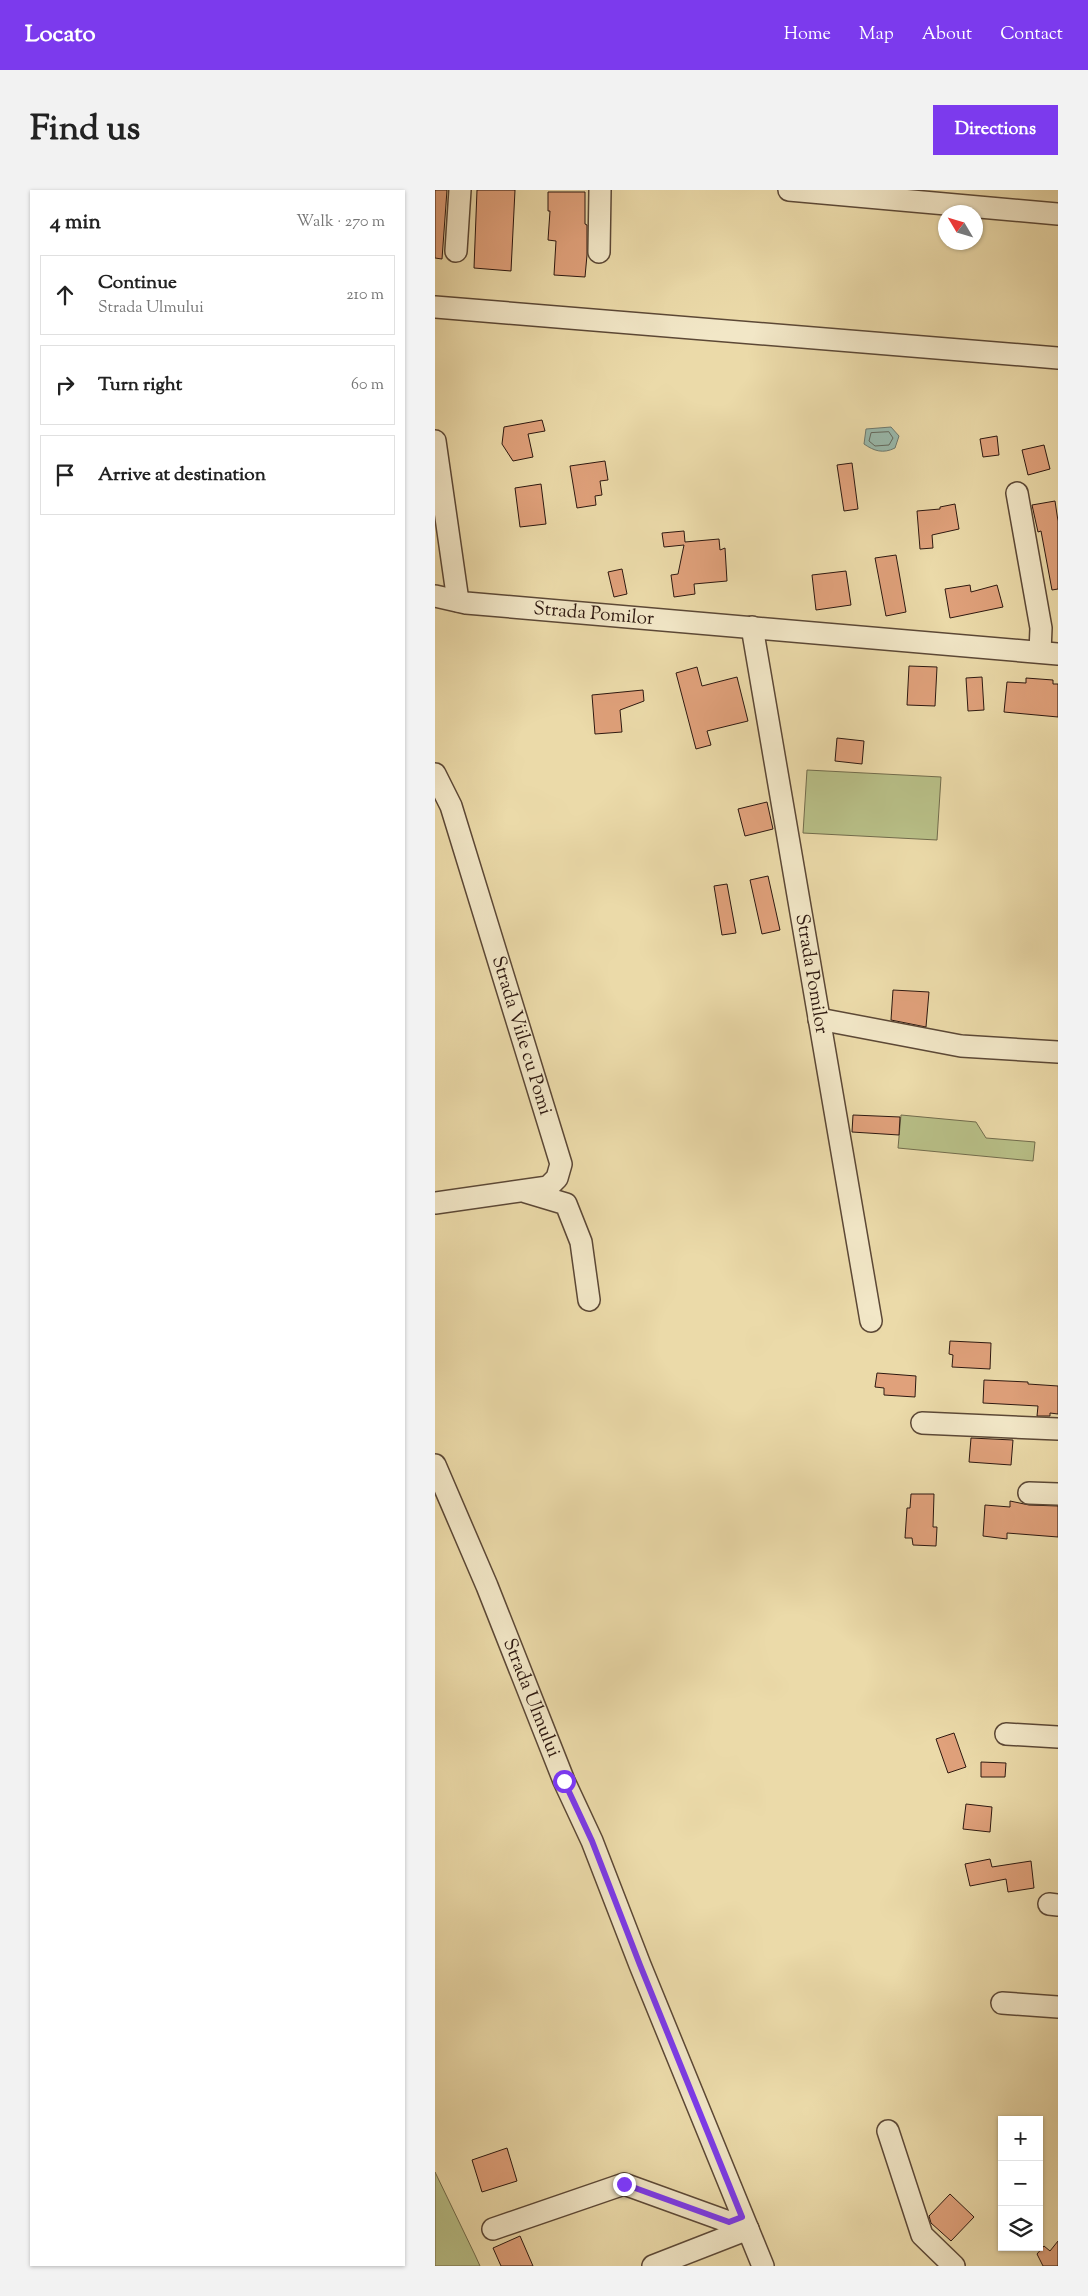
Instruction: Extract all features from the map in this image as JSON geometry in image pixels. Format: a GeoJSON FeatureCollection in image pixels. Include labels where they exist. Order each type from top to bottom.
{"type":"FeatureCollection","features":[{"type":"Feature","properties":{"kind":"street"},"geometry":{"type":"LineString","coordinates":[[456,251],[460,190]]}},
{"type":"Feature","properties":{"kind":"street"},"geometry":{"type":"LineString","coordinates":[[599,252],[600,190]]}},
{"type":"Feature","properties":{"kind":"street"},"geometry":{"type":"LineString","coordinates":[[789,190],[1058,214]]}},
{"type":"Feature","properties":{"kind":"street"},"geometry":{"type":"LineString","coordinates":[[435,307],[1058,358]]}},
{"type":"Feature","properties":{"kind":"street"},"geometry":{"type":"LineString","coordinates":[[435,441],[457,601]]}},
{"type":"Feature","properties":{"kind":"street"},"geometry":{"type":"LineString","coordinates":[[1017,492],[1041,628],[1049,653]]}},
{"type":"Feature","properties":{"kind":"street","name":"Strada Pomilor"},"geometry":{"type":"LineString","coordinates":[[435,596],[457,601],[1049,653]]}},
{"type":"Feature","properties":{"kind":"street","name":"Strada Pomilor"},"geometry":{"type":"LineString","coordinates":[[752,627],[871,1321]]}},
{"type":"Feature","properties":{"kind":"street","name":"Strada Viile cu Pomi"},"geometry":{"type":"LineString","coordinates":[[435,774],[451,806],[558,1155],[560,1167],[571,1192],[566,1204]]}},
{"type":"Feature","properties":{"kind":"street"},"geometry":{"type":"LineString","coordinates":[[819,1019],[961,1046],[1058,1052]]}},
{"type":"Feature","properties":{"kind":"street"},"geometry":{"type":"LineString","coordinates":[[435,1203],[547,1187],[557,1178],[560,1167]]}},
{"type":"Feature","properties":{"kind":"street"},"geometry":{"type":"LineString","coordinates":[[521,1190],[566,1204],[581,1242],[589,1300]]}},
{"type":"Feature","properties":{"kind":"street"},"geometry":{"type":"LineString","coordinates":[[922,1423],[1058,1429]]}},
{"type":"Feature","properties":{"kind":"street","name":"Strada Ulmului"},"geometry":{"type":"LineString","coordinates":[[435,1465],[487,1586],[564,1781],[592,1841],[640,1965],[763,2266]]}},
{"type":"Feature","properties":{"kind":"street"},"geometry":{"type":"LineString","coordinates":[[1029,1493],[1058,1494]]}},
{"type":"Feature","properties":{"kind":"street"},"geometry":{"type":"LineString","coordinates":[[1006,1734],[1058,1738]]}},
{"type":"Feature","properties":{"kind":"street"},"geometry":{"type":"LineString","coordinates":[[1002,2003],[1058,2007]]}},
{"type":"Feature","properties":{"kind":"street"},"geometry":{"type":"LineString","coordinates":[[888,2131],[922,2235],[955,2266]]}},
{"type":"Feature","properties":{"kind":"street"},"geometry":{"type":"LineString","coordinates":[[493,2229],[624,2184],[729,2222],[745,2223]]}},
{"type":"Feature","properties":{"kind":"street"},"geometry":{"type":"LineString","coordinates":[[653,2266],[745,2223]]}},
{"type":"Feature","properties":{"kind":"green space"},"geometry":{"type":"Polygon","coordinates":[[[807,770],[941,777],[937,840],[803,833],[807,770]]]}},
{"type":"Feature","properties":{"kind":"green space"},"geometry":{"type":"Polygon","coordinates":[[[901,1115],[976,1122],[986,1138],[1035,1142],[1033,1161],[898,1148],[901,1115]]]}},
{"type":"Feature","properties":{"kind":"green space"},"geometry":{"type":"Polygon","coordinates":[[[435,2172],[475,2255],[480,2266],[435,2266],[435,2172]]]}},
{"type":"Feature","properties":{"kind":"water"},"geometry":{"type":"Polygon","coordinates":[[[891,427],[899,436],[895,448],[879,451],[864,444],[866,429],[891,427]]]}},
{"type":"Feature","properties":{"kind":"building"},"geometry":{"type":"Polygon","coordinates":[[[435,190],[447,190],[442,259],[435,258],[435,190]]]}},
{"type":"Feature","properties":{"kind":"building"},"geometry":{"type":"Polygon","coordinates":[[[477,190],[515,190],[511,271],[474,268],[477,190]]]}},
{"type":"Feature","properties":{"kind":"building"},"geometry":{"type":"Polygon","coordinates":[[[548,192],[585,192],[587,255],[585,277],[554,275],[556,241],[548,240],[550,211],[548,211],[548,192]]]}},
{"type":"Feature","properties":{"kind":"building"},"geometry":{"type":"Polygon","coordinates":[[[542,420],[545,431],[528,434],[533,457],[513,461],[502,444],[504,427],[542,420]]]}},
{"type":"Feature","properties":{"kind":"building"},"geometry":{"type":"Polygon","coordinates":[[[997,436],[999,455],[983,457],[980,439],[997,436]]]}},
{"type":"Feature","properties":{"kind":"building"},"geometry":{"type":"Polygon","coordinates":[[[1044,445],[1050,469],[1028,475],[1022,450],[1044,445]]]}},
{"type":"Feature","properties":{"kind":"building"},"geometry":{"type":"Polygon","coordinates":[[[605,461],[608,480],[600,481],[602,495],[595,496],[596,505],[577,508],[570,466],[605,461]]]}},
{"type":"Feature","properties":{"kind":"building"},"geometry":{"type":"Polygon","coordinates":[[[852,463],[858,509],[844,511],[837,465],[852,463]]]}},
{"type":"Feature","properties":{"kind":"building"},"geometry":{"type":"Polygon","coordinates":[[[541,484],[546,524],[520,527],[515,488],[541,484]]]}},
{"type":"Feature","properties":{"kind":"building"},"geometry":{"type":"Polygon","coordinates":[[[1055,501],[1058,521],[1058,589],[1052,590],[1041,531],[1038,532],[1032,505],[1055,501]]]}},
{"type":"Feature","properties":{"kind":"building"},"geometry":{"type":"Polygon","coordinates":[[[955,504],[959,529],[932,535],[933,548],[920,549],[917,511],[940,509],[940,507],[955,504]]]}},
{"type":"Feature","properties":{"kind":"building"},"geometry":{"type":"Polygon","coordinates":[[[684,531],[685,542],[719,539],[720,550],[725,548],[727,581],[694,584],[695,594],[674,597],[671,575],[678,574],[684,545],[664,547],[662,533],[684,531]]]}},
{"type":"Feature","properties":{"kind":"building"},"geometry":{"type":"Polygon","coordinates":[[[896,555],[906,612],[886,616],[875,558],[896,555]]]}},
{"type":"Feature","properties":{"kind":"building"},"geometry":{"type":"Polygon","coordinates":[[[622,569],[627,594],[614,597],[608,572],[622,569]]]}},
{"type":"Feature","properties":{"kind":"building"},"geometry":{"type":"Polygon","coordinates":[[[846,571],[851,605],[816,610],[812,575],[846,571]]]}},
{"type":"Feature","properties":{"kind":"building"},"geometry":{"type":"Polygon","coordinates":[[[970,585],[971,592],[997,585],[1003,607],[950,618],[945,589],[970,585]]]}},
{"type":"Feature","properties":{"kind":"building"},"geometry":{"type":"Polygon","coordinates":[[[909,666],[937,667],[935,706],[907,705],[909,666]]]}},
{"type":"Feature","properties":{"kind":"building"},"geometry":{"type":"Polygon","coordinates":[[[697,667],[702,686],[737,677],[748,721],[707,731],[711,745],[696,749],[676,673],[697,667]]]}},
{"type":"Feature","properties":{"kind":"building"},"geometry":{"type":"Polygon","coordinates":[[[982,677],[984,710],[968,711],[966,678],[982,677]]]}},
{"type":"Feature","properties":{"kind":"building"},"geometry":{"type":"Polygon","coordinates":[[[1026,678],[1053,680],[1053,684],[1058,684],[1058,717],[1004,712],[1007,682],[1026,683],[1026,678]]]}},
{"type":"Feature","properties":{"kind":"building"},"geometry":{"type":"Polygon","coordinates":[[[643,690],[644,701],[620,710],[622,732],[595,734],[592,695],[643,690]]]}},
{"type":"Feature","properties":{"kind":"building"},"geometry":{"type":"Polygon","coordinates":[[[837,738],[864,741],[862,764],[835,761],[837,738]]]}},
{"type":"Feature","properties":{"kind":"building"},"geometry":{"type":"Polygon","coordinates":[[[767,802],[773,829],[745,836],[738,809],[767,802]]]}},
{"type":"Feature","properties":{"kind":"building"},"geometry":{"type":"Polygon","coordinates":[[[768,876],[780,930],[762,934],[750,880],[768,876]]]}},
{"type":"Feature","properties":{"kind":"building"},"geometry":{"type":"Polygon","coordinates":[[[727,884],[736,933],[722,935],[714,886],[727,884]]]}},
{"type":"Feature","properties":{"kind":"building"},"geometry":{"type":"Polygon","coordinates":[[[893,990],[929,992],[926,1027],[891,1020],[893,990]]]}},
{"type":"Feature","properties":{"kind":"building"},"geometry":{"type":"Polygon","coordinates":[[[853,1115],[900,1117],[899,1135],[852,1132],[853,1115]]]}},
{"type":"Feature","properties":{"kind":"building"},"geometry":{"type":"Polygon","coordinates":[[[950,1341],[991,1343],[990,1369],[952,1367],[953,1355],[949,1354],[950,1341]]]}},
{"type":"Feature","properties":{"kind":"building"},"geometry":{"type":"Polygon","coordinates":[[[877,1373],[916,1376],[915,1397],[884,1395],[884,1388],[875,1387],[877,1373]]]}},
{"type":"Feature","properties":{"kind":"building"},"geometry":{"type":"Polygon","coordinates":[[[984,1380],[1028,1382],[1028,1384],[1058,1386],[1058,1414],[1050,1413],[1050,1416],[1037,1416],[1038,1406],[983,1403],[984,1380]]]}},
{"type":"Feature","properties":{"kind":"building"},"geometry":{"type":"Polygon","coordinates":[[[971,1438],[1013,1440],[1011,1465],[969,1462],[971,1438]]]}},
{"type":"Feature","properties":{"kind":"building"},"geometry":{"type":"Polygon","coordinates":[[[911,1494],[934,1494],[933,1527],[937,1527],[936,1546],[913,1545],[912,1538],[905,1538],[907,1508],[910,1508],[911,1494]]]}},
{"type":"Feature","properties":{"kind":"building"},"geometry":{"type":"Polygon","coordinates":[[[1010,1501],[1029,1505],[1058,1506],[1058,1537],[1007,1533],[1007,1539],[983,1536],[985,1505],[1010,1507],[1010,1501]]]}},
{"type":"Feature","properties":{"kind":"building"},"geometry":{"type":"Polygon","coordinates":[[[954,1733],[966,1767],[948,1773],[936,1739],[954,1733]]]}},
{"type":"Feature","properties":{"kind":"building"},"geometry":{"type":"Polygon","coordinates":[[[981,1762],[1006,1763],[1005,1777],[981,1777],[981,1762]]]}},
{"type":"Feature","properties":{"kind":"building"},"geometry":{"type":"Polygon","coordinates":[[[966,1804],[992,1807],[990,1832],[963,1829],[966,1804]]]}},
{"type":"Feature","properties":{"kind":"building"},"geometry":{"type":"Polygon","coordinates":[[[990,1859],[992,1867],[1031,1861],[1034,1888],[1008,1892],[1006,1879],[970,1886],[965,1864],[990,1859]]]}},
{"type":"Feature","properties":{"kind":"building"},"geometry":{"type":"Polygon","coordinates":[[[507,2148],[517,2181],[482,2192],[472,2160],[507,2148]]]}},
{"type":"Feature","properties":{"kind":"building"},"geometry":{"type":"Polygon","coordinates":[[[950,2194],[974,2217],[951,2241],[931,2223],[929,2216],[950,2194]]]}},
{"type":"Feature","properties":{"kind":"building"},"geometry":{"type":"Polygon","coordinates":[[[520,2236],[533,2266],[501,2266],[493,2248],[520,2236]]]}},
{"type":"Feature","properties":{"kind":"building"},"geometry":{"type":"Polygon","coordinates":[[[1058,2241],[1058,2266],[1043,2266],[1037,2254],[1040,2251],[1043,2251],[1044,2246],[1050,2251],[1058,2241]]]}},
{"type":"Feature","properties":{"kind":"route"},"geometry":{"type":"LineString","coordinates":[[564,1781],[592,1841],[742,2217],[729,2222],[624,2184]]}}]}
